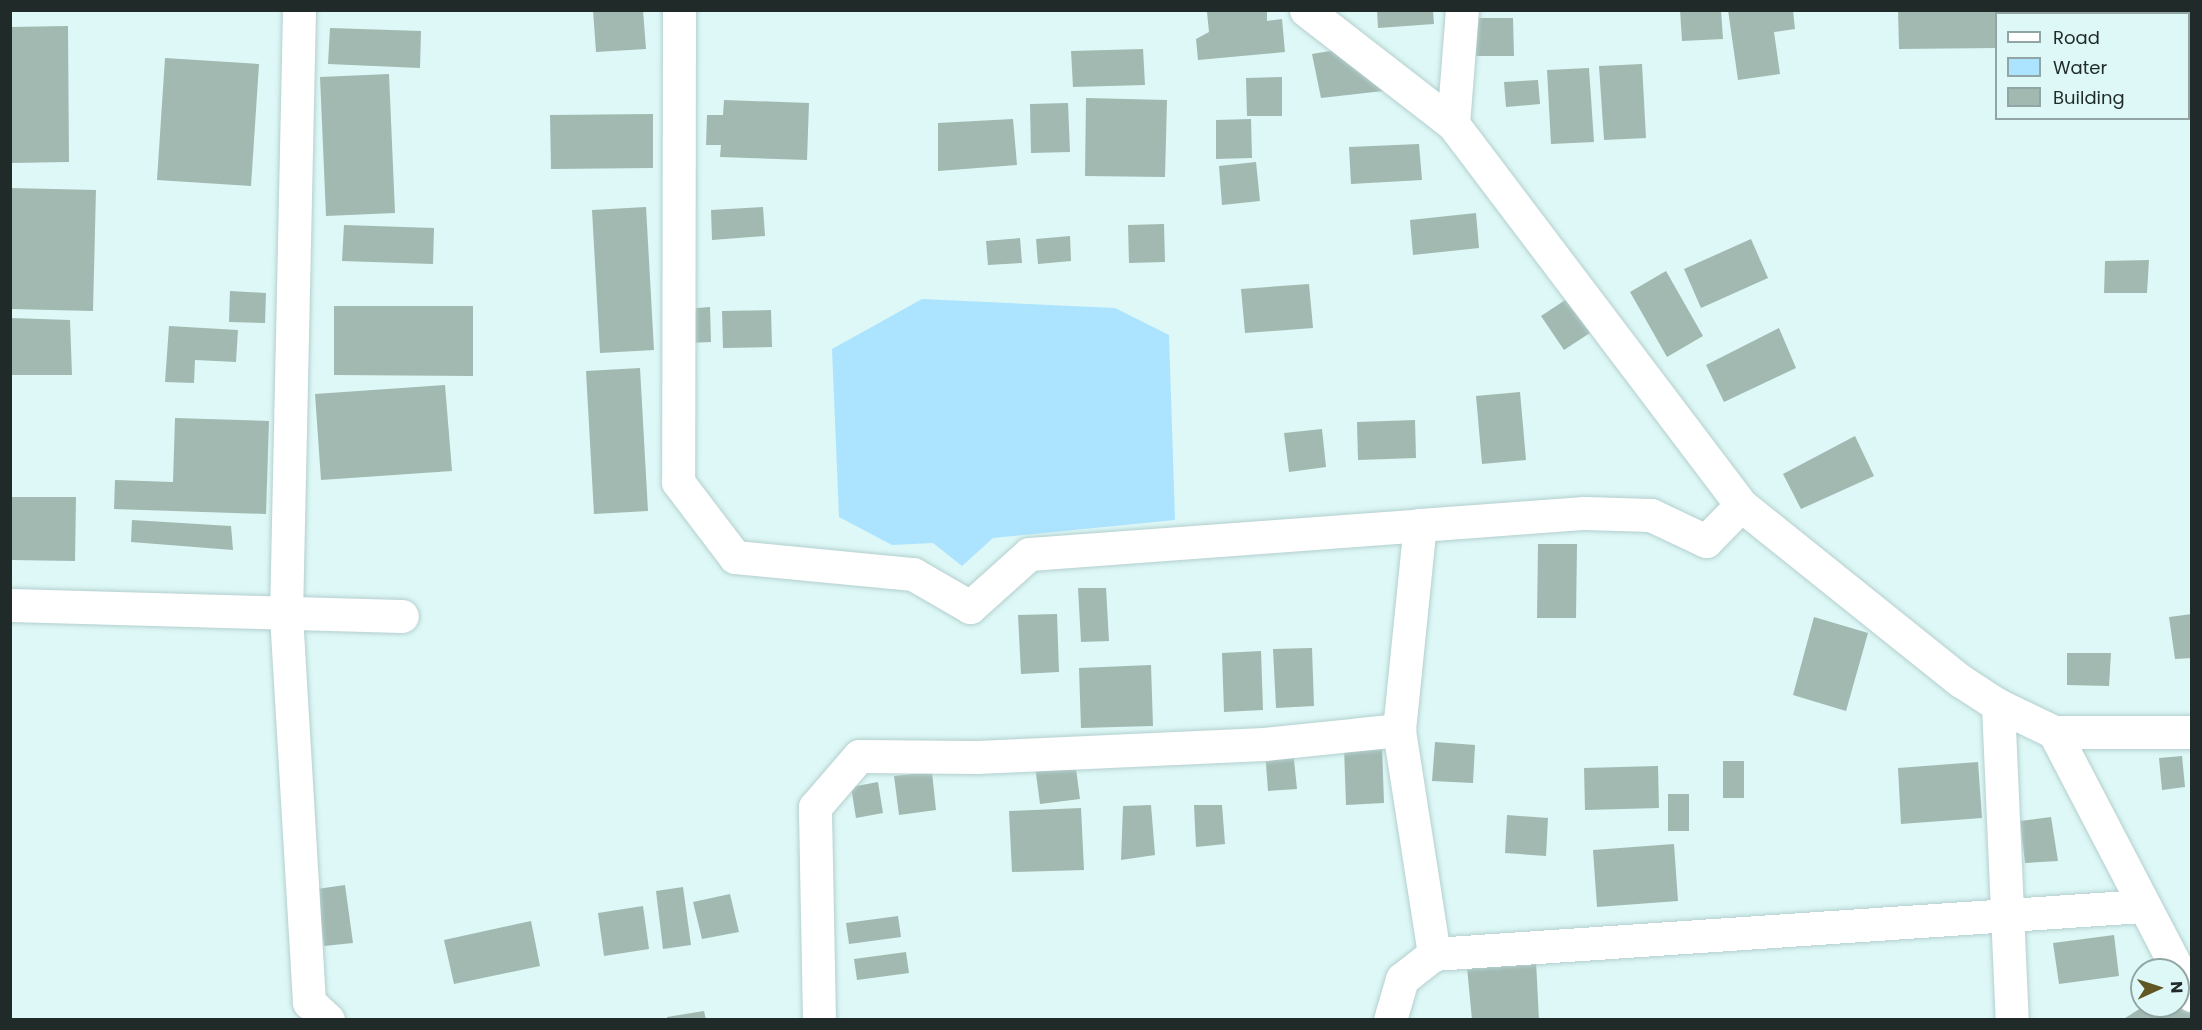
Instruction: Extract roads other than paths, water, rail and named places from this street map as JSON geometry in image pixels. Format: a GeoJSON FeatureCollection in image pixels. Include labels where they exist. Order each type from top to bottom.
{"type":"FeatureCollection","features":[{"type":"Feature","properties":{"kind":"street"},"geometry":{"type":"LineString","coordinates":[[299,10],[286,615],[309,1002],[328,1020]]}},
{"type":"Feature","properties":{"kind":"street"},"geometry":{"type":"LineString","coordinates":[[679,10],[678,482],[735,557],[913,574],[970,607],[1029,554],[1585,513],[1651,515],[1706,541],[1741,505]]}},
{"type":"Feature","properties":{"kind":"street"},"geometry":{"type":"LineString","coordinates":[[1306,10],[1453,124],[1741,505],[1961,681],[1998,705],[2054,732],[2192,732]]}},
{"type":"Feature","properties":{"kind":"street"},"geometry":{"type":"LineString","coordinates":[[1453,124],[1462,10]]}},
{"type":"Feature","properties":{"kind":"street"},"geometry":{"type":"LineString","coordinates":[[1420,525],[1399,730],[1434,954]]}},
{"type":"Feature","properties":{"kind":"street"},"geometry":{"type":"LineString","coordinates":[[10,605],[286,615],[402,616]]}},
{"type":"Feature","properties":{"kind":"street"},"geometry":{"type":"LineString","coordinates":[[1998,705],[2010,917],[2012,1020]]}},
{"type":"Feature","properties":{"kind":"street"},"geometry":{"type":"LineString","coordinates":[[819,1020],[815,807],[859,756],[977,757],[1240,745],[1399,730]]}},
{"type":"Feature","properties":{"kind":"street"},"geometry":{"type":"LineString","coordinates":[[2054,732],[2142,906],[2171,958]]}},
{"type":"Feature","properties":{"kind":"street"},"geometry":{"type":"LineString","coordinates":[[1389,1020],[1402,979],[1434,954],[2010,917],[2142,906]]}},
{"type":"Feature","properties":{"kind":"water"},"geometry":{"type":"Polygon","coordinates":[[[922,299],[1115,308],[1169,335],[1175,520],[993,538],[962,566],[933,543],[892,545],[839,517],[832,349],[922,299]]]}}]}
